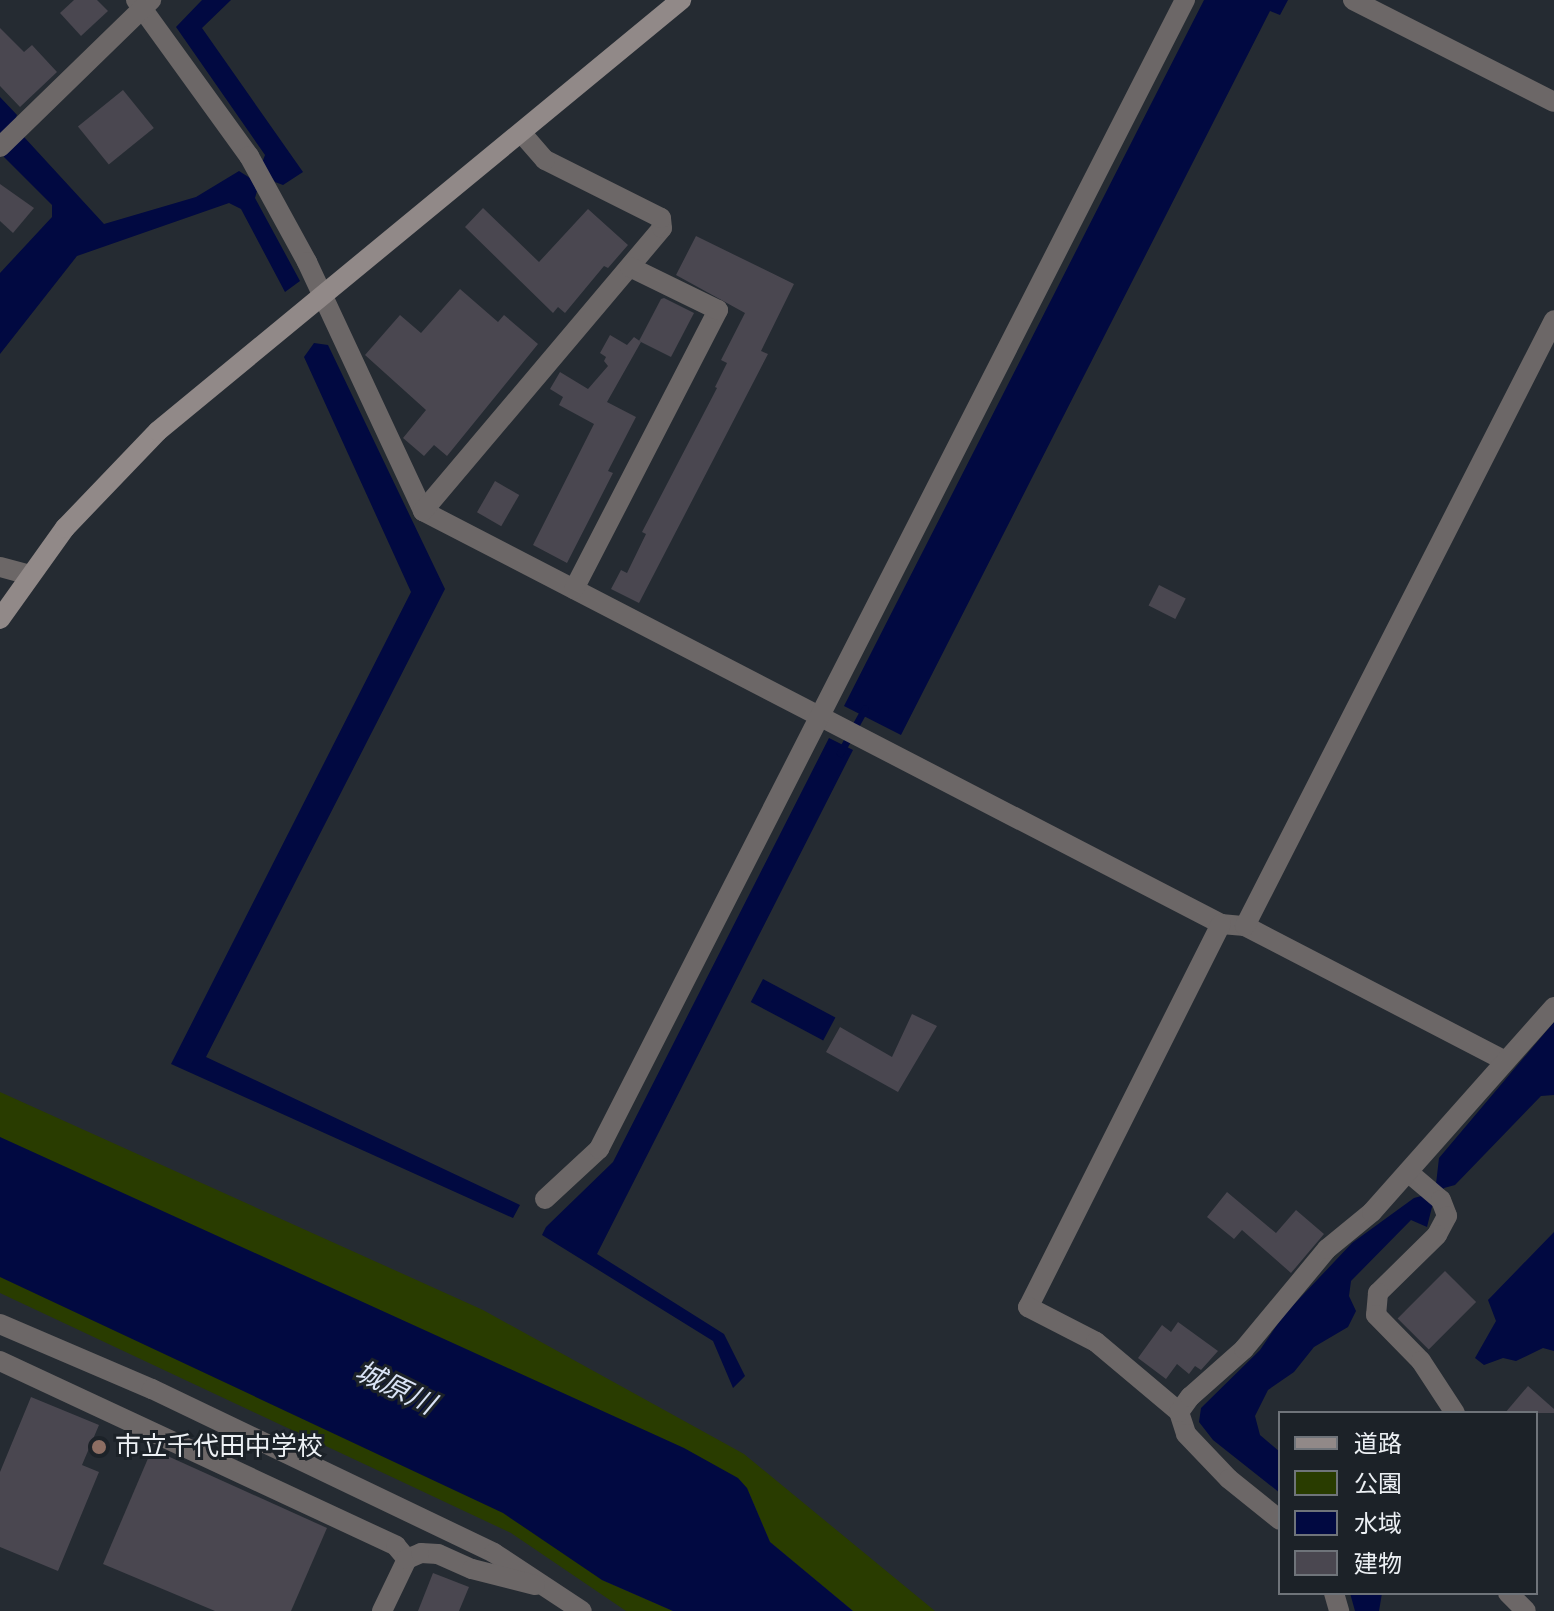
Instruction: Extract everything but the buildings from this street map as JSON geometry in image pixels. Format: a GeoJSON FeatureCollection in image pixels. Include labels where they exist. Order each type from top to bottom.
{"type":"FeatureCollection","features":[{"type":"Feature","properties":{"kind":"street"},"geometry":{"type":"LineString","coordinates":[[545,1199],[599,1149],[1185,0]]}},
{"type":"Feature","properties":{"kind":"street"},"geometry":{"type":"LineString","coordinates":[[1353,0],[1554,102]]}},
{"type":"Feature","properties":{"kind":"street"},"geometry":{"type":"LineString","coordinates":[[0,147],[144,3],[249,156],[323,295],[423,511],[1221,924],[1245,926],[1505,1061]]}},
{"type":"Feature","properties":{"kind":"street"},"geometry":{"type":"LineString","coordinates":[[0,619],[65,528],[158,431],[522,134],[667,5]]}},
{"type":"Feature","properties":{"kind":"street"},"geometry":{"type":"LineString","coordinates":[[423,511],[662,228],[661,218],[545,160],[522,134]]}},
{"type":"Feature","properties":{"kind":"street"},"geometry":{"type":"LineString","coordinates":[[574,589],[718,310],[630,267]]}},
{"type":"Feature","properties":{"kind":"street"},"geometry":{"type":"LineString","coordinates":[[1245,926],[1554,320]]}},
{"type":"Feature","properties":{"kind":"street"},"geometry":{"type":"LineString","coordinates":[[0,567],[29,575]]}},
{"type":"Feature","properties":{"kind":"street"},"geometry":{"type":"LineString","coordinates":[[1221,924],[1028,1307],[1096,1342],[1179,1412],[1186,1434],[1229,1479],[1278,1518]]}},
{"type":"Feature","properties":{"kind":"street"},"geometry":{"type":"LineString","coordinates":[[1179,1412],[1190,1397],[1244,1349],[1327,1249],[1415,1178],[1505,1061],[1554,1007]]}},
{"type":"Feature","properties":{"kind":"street"},"geometry":{"type":"LineString","coordinates":[[1415,1178],[1441,1200],[1447,1216],[1437,1235],[1378,1293],[1376,1315],[1421,1361],[1454,1411]]}},
{"type":"Feature","properties":{"kind":"street"},"geometry":{"type":"LineString","coordinates":[[0,1324],[152,1389],[480,1546],[582,1611]]}},
{"type":"Feature","properties":{"kind":"street"},"geometry":{"type":"LineString","coordinates":[[0,1361],[396,1546],[407,1559]]}},
{"type":"Feature","properties":{"kind":"street"},"geometry":{"type":"LineString","coordinates":[[382,1611],[407,1559],[421,1553],[438,1554],[472,1569],[551,1589]]}},
{"type":"Feature","properties":{"kind":"street"},"geometry":{"type":"LineString","coordinates":[[1510,1595],[1526,1611]]}},
{"type":"Feature","properties":{"kind":"green space"},"geometry":{"type":"Polygon","coordinates":[[[0,1092],[483,1310],[744,1454],[935,1611],[853,1611],[770,1542],[747,1488],[0,1152],[0,1092]]]}},
{"type":"Feature","properties":{"kind":"green space"},"geometry":{"type":"Polygon","coordinates":[[[0,1238],[391,1418],[602,1580],[673,1611],[626,1611],[511,1533],[0,1293],[0,1238]]]}},
{"type":"Feature","properties":{"kind":"water"},"geometry":{"type":"Polygon","coordinates":[[[202,0],[231,0],[202,28],[303,172],[283,185],[275,182],[262,163],[265,155],[176,27],[202,0]]]}},
{"type":"Feature","properties":{"kind":"water"},"geometry":{"type":"Polygon","coordinates":[[[1204,0],[1288,0],[1280,15],[1270,11],[901,735],[844,706],[1204,0]]]}},
{"type":"Feature","properties":{"kind":"water"},"geometry":{"type":"Polygon","coordinates":[[[0,97],[17,115],[13,125],[104,224],[196,197],[239,171],[250,178],[257,191],[255,198],[300,281],[285,292],[241,209],[229,203],[77,256],[0,354],[0,273],[52,217],[52,205],[4,157],[0,144],[0,97]]]}},
{"type":"Feature","properties":{"kind":"water"},"geometry":{"type":"Polygon","coordinates":[[[314,343],[328,345],[445,589],[206,1057],[520,1205],[513,1218],[171,1064],[411,592],[304,357],[314,343]]]}},
{"type":"Feature","properties":{"kind":"water"},"geometry":{"type":"Polygon","coordinates":[[[829,738],[853,750],[597,1254],[724,1334],[745,1376],[733,1388],[713,1341],[542,1235],[546,1227],[613,1162],[829,738]]]}},
{"type":"Feature","properties":{"kind":"water"},"geometry":{"type":"Polygon","coordinates":[[[763,979],[835,1017],[823,1040],[751,1002],[763,979]]]}},
{"type":"Feature","properties":{"kind":"water"},"geometry":{"type":"Polygon","coordinates":[[[1554,1022],[1554,1095],[1541,1096],[1455,1185],[1444,1188],[1433,1203],[1427,1227],[1411,1220],[1351,1281],[1349,1296],[1356,1311],[1348,1327],[1314,1347],[1294,1372],[1268,1390],[1255,1416],[1260,1435],[1278,1450],[1278,1491],[1213,1440],[1199,1422],[1201,1408],[1260,1350],[1283,1316],[1352,1243],[1414,1198],[1425,1195],[1436,1184],[1439,1158],[1554,1022]]]}},
{"type":"Feature","properties":{"kind":"water","name":"城原川"},"geometry":{"type":"Polygon","coordinates":[[[0,1137],[684,1448],[738,1478],[747,1488],[770,1542],[853,1611],[673,1611],[602,1580],[503,1513],[0,1277],[0,1137]]]}},
{"type":"Feature","properties":{"kind":"water"},"geometry":{"type":"Polygon","coordinates":[[[1554,1232],[1554,1351],[1543,1348],[1516,1361],[1503,1358],[1484,1365],[1475,1358],[1496,1321],[1488,1300],[1554,1232]]]}},
{"type":"Feature","properties":{"kind":"water"},"geometry":{"type":"Polygon","coordinates":[[[1351,1595],[1382,1595],[1379,1611],[1355,1611],[1351,1595]]]}},
{"type":"Feature","properties":{"kind":"waterway"},"geometry":{"type":"LineString","coordinates":[[840,753],[865,708]]}},
{"type":"Feature","properties":{"kind":"place","name":"市立千代田中学校"},"geometry":{"type":"Point","coordinates":[99,1447]}}]}
